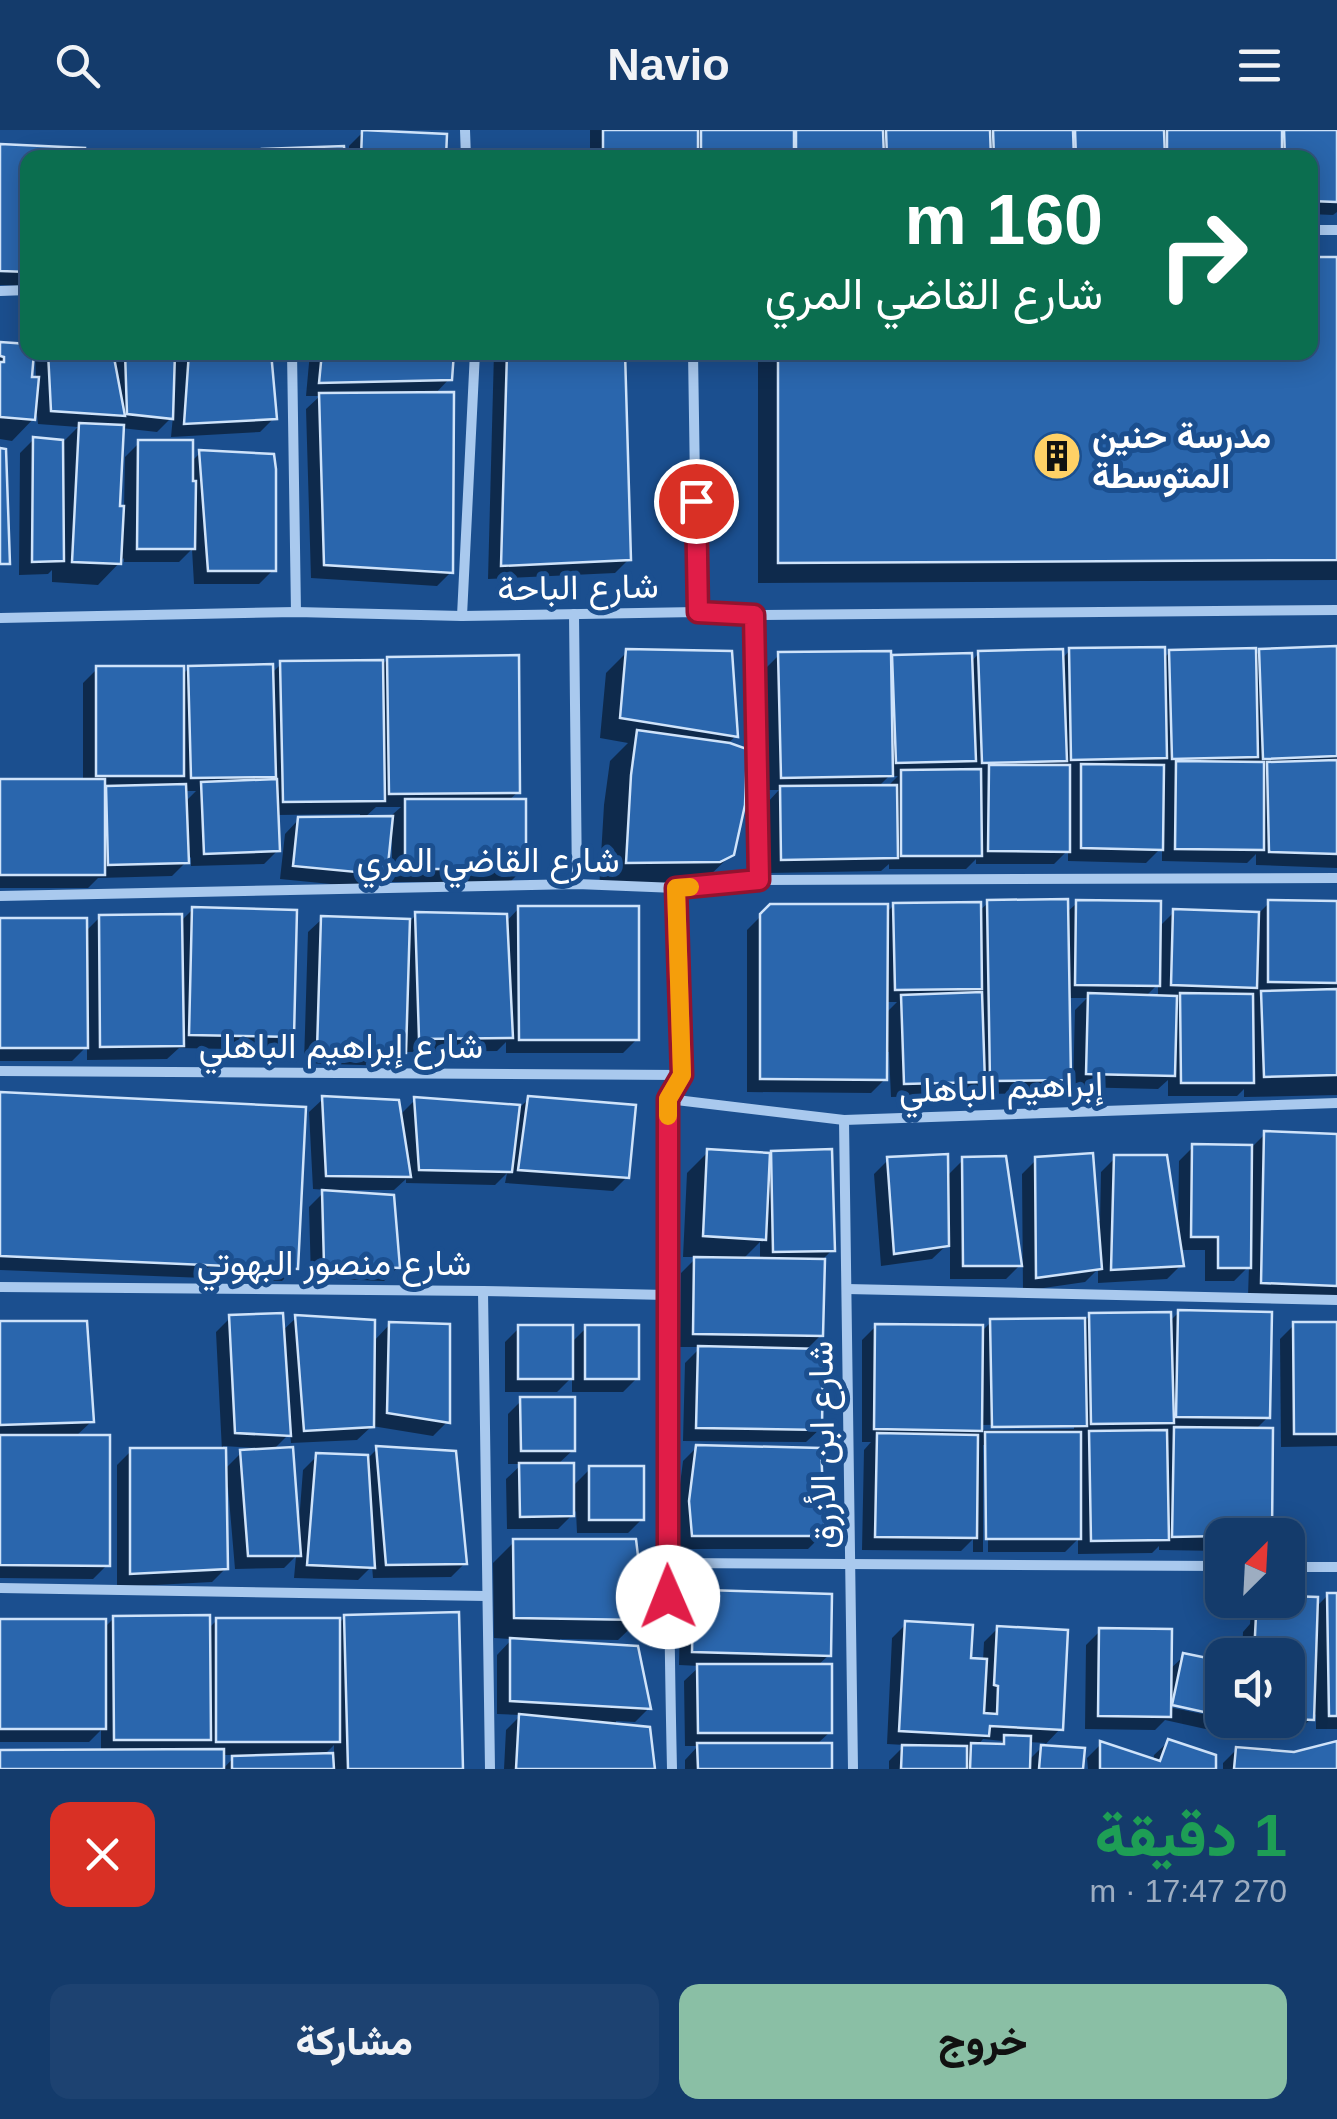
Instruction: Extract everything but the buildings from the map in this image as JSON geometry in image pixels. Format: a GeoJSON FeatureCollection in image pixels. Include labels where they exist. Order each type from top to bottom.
{"type":"FeatureCollection","features":[{"type":"Feature","properties":{"kind":"street"},"geometry":{"type":"LineString","coordinates":[[292,360],[296,612]]}},
{"type":"Feature","properties":{"kind":"street"},"geometry":{"type":"LineString","coordinates":[[462,616],[475,360]]}},
{"type":"Feature","properties":{"kind":"street"},"geometry":{"type":"LineString","coordinates":[[693,360],[698,612]]}},
{"type":"Feature","properties":{"kind":"street","name":"شارع الباحة"},"geometry":{"type":"LineString","coordinates":[[0,618],[296,612],[462,616],[1337,610]]}},
{"type":"Feature","properties":{"kind":"street"},"geometry":{"type":"LineString","coordinates":[[574,614],[577,884]]}},
{"type":"Feature","properties":{"kind":"street"},"geometry":{"type":"LineString","coordinates":[[754,615],[759,880]]}},
{"type":"Feature","properties":{"kind":"street","name":"شارع القاضي المري"},"geometry":{"type":"LineString","coordinates":[[0,896],[577,884],[676,888],[759,880],[1337,878]]}},
{"type":"Feature","properties":{"kind":"street"},"geometry":{"type":"LineString","coordinates":[[672,1769],[667,1295],[668,1099],[682,1075],[676,888]]}},
{"type":"Feature","properties":{"kind":"street","name":"شارع إبراهيم الباهلي"},"geometry":{"type":"LineString","coordinates":[[0,1071],[682,1075]]}},
{"type":"Feature","properties":{"kind":"street","name":"إبراهيم الباهلي"},"geometry":{"type":"LineString","coordinates":[[668,1099],[844,1120],[1337,1103]]}},
{"type":"Feature","properties":{"kind":"street","name":"شارع ابن الأزرق"},"geometry":{"type":"LineString","coordinates":[[844,1120],[854,1769]]}},
{"type":"Feature","properties":{"kind":"street","name":"شارع منصور البهوتي"},"geometry":{"type":"LineString","coordinates":[[0,1287],[667,1295]]}},
{"type":"Feature","properties":{"kind":"street"},"geometry":{"type":"LineString","coordinates":[[847,1289],[1337,1300]]}},
{"type":"Feature","properties":{"kind":"street"},"geometry":{"type":"LineString","coordinates":[[483,1291],[490,1769]]}},
{"type":"Feature","properties":{"kind":"street"},"geometry":{"type":"LineString","coordinates":[[668,1563],[1205,1566]]}},
{"type":"Feature","properties":{"kind":"street"},"geometry":{"type":"LineString","coordinates":[[1305,1567],[1337,1567]]}},
{"type":"Feature","properties":{"kind":"street"},"geometry":{"type":"LineString","coordinates":[[0,1588],[486,1596]]}},
{"type":"Feature","properties":{"kind":"slow traffic"},"geometry":{"type":"LineString","coordinates":[[668,1116],[668,1099],[682,1075],[676,888],[690,887]]}},
{"type":"Feature","properties":{"kind":"place","name":"مدرسة حنين المتوسطة"},"geometry":{"type":"Point","coordinates":[1057,456]}},
{"type":"Feature","properties":{"kind":"route"},"geometry":{"type":"LineString","coordinates":[[668,1597],[668,1099],[682,1075],[676,888],[759,880],[754,615],[698,612],[696,501]]}}]}
